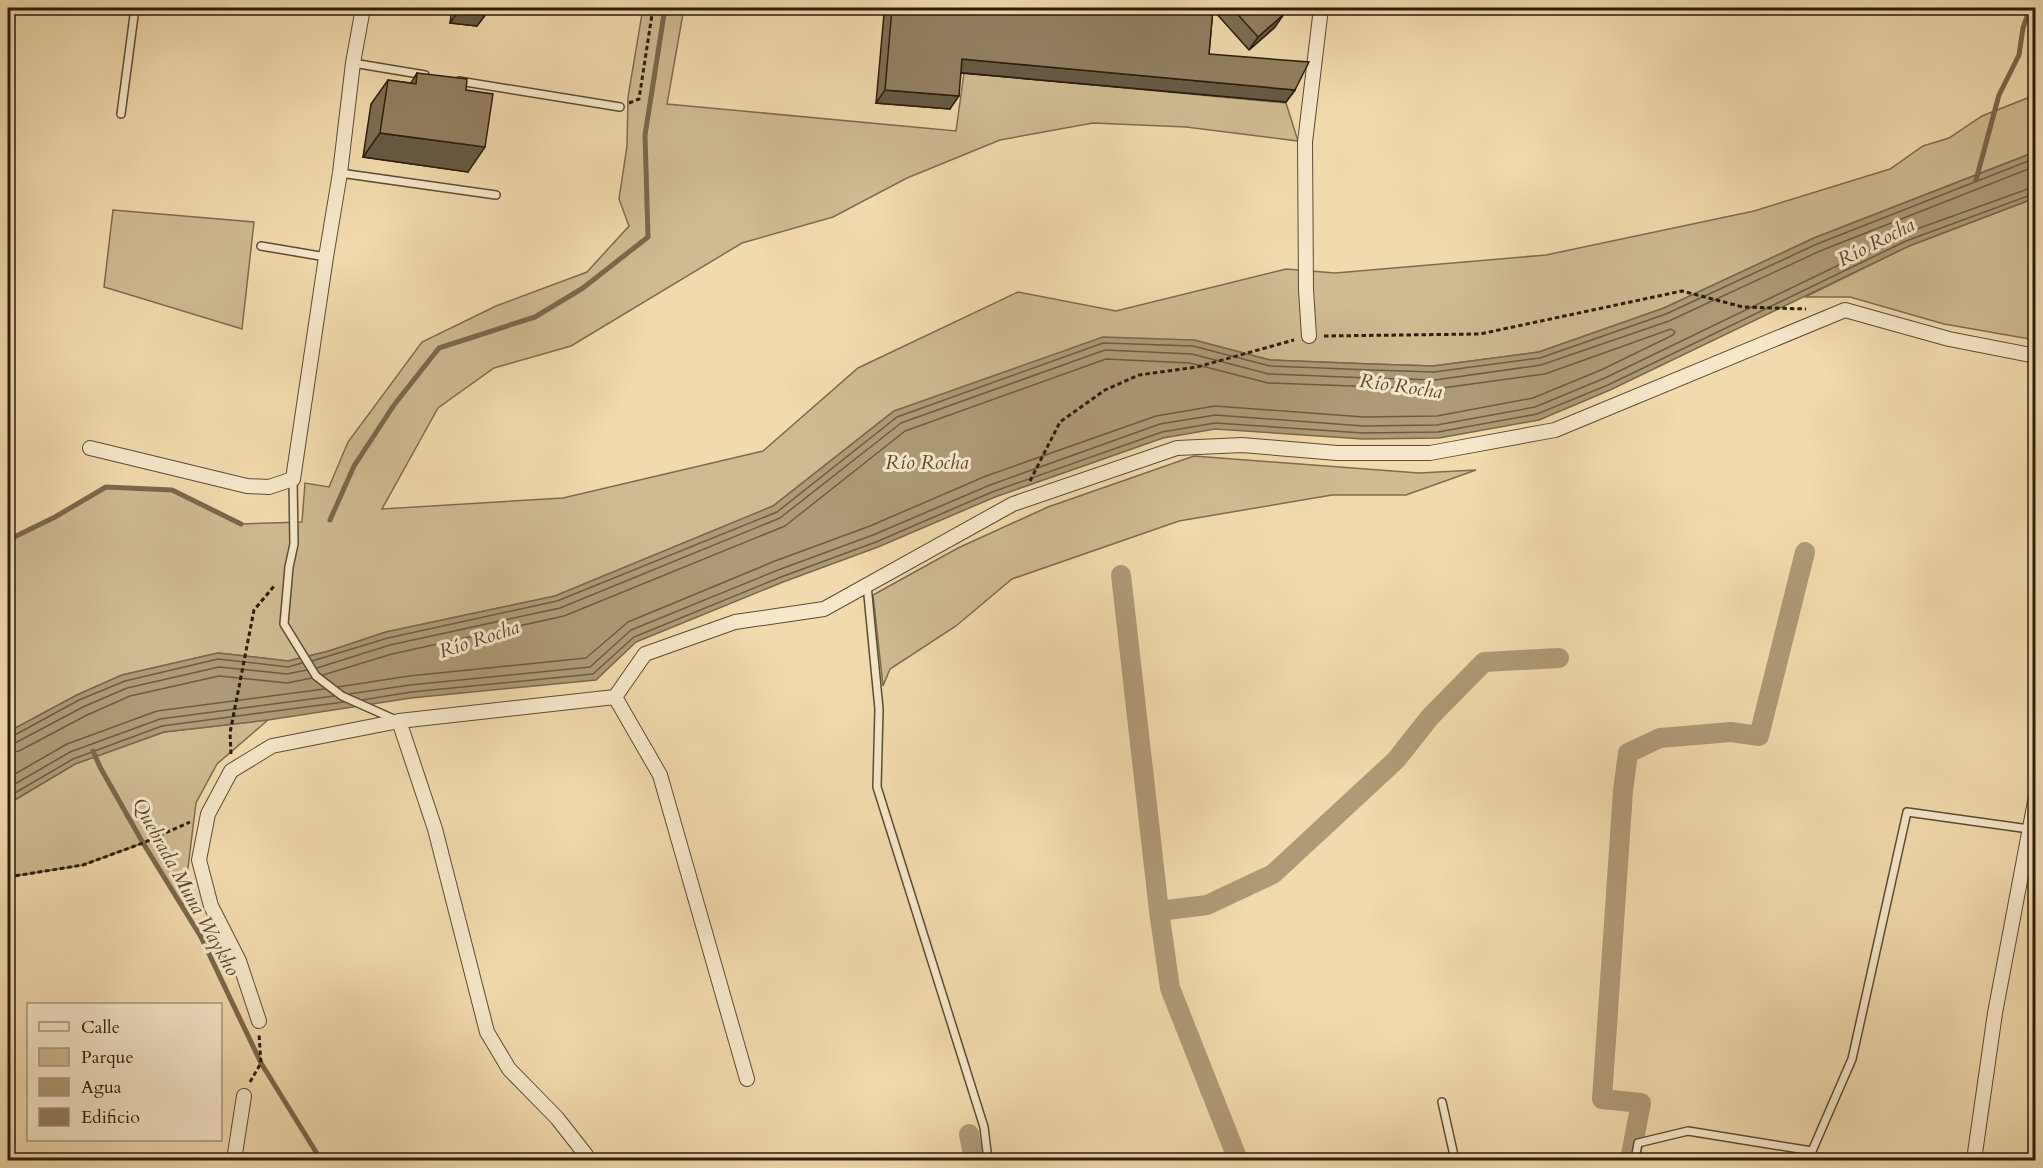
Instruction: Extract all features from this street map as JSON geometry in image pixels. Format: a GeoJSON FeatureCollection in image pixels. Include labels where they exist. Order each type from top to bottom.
{"type":"FeatureCollection","features":[{"type":"Feature","properties":{"kind":"street"},"geometry":{"type":"LineString","coordinates":[[90,448],[247,486],[269,487],[293,478],[363,8]]}},
{"type":"Feature","properties":{"kind":"street"},"geometry":{"type":"LineString","coordinates":[[1309,336],[1306,290],[1305,142],[1322,8]]}},
{"type":"Feature","properties":{"kind":"street"},"geometry":{"type":"LineString","coordinates":[[259,1021],[238,961],[211,906],[199,860],[208,814],[231,771],[272,746],[399,721],[615,697],[645,654],[735,622],[824,609],[1013,504],[1177,448],[1242,445],[1337,453],[1430,453],[1555,430],[1845,310],[1949,339],[2036,356]]}},
{"type":"Feature","properties":{"kind":"street"},"geometry":{"type":"LineString","coordinates":[[615,697],[660,775],[747,1079]]}},
{"type":"Feature","properties":{"kind":"street"},"geometry":{"type":"LineString","coordinates":[[399,721],[435,829],[487,1032],[509,1069],[557,1118],[586,1155]]}},
{"type":"Feature","properties":{"kind":"street"},"geometry":{"type":"LineString","coordinates":[[1974,1161],[1995,1013],[2036,796]]}},
{"type":"Feature","properties":{"kind":"street"},"geometry":{"type":"LineString","coordinates":[[234,1161],[244,1095]]}},
{"type":"Feature","properties":{"kind":"lane"},"geometry":{"type":"LineString","coordinates":[[121,114],[135,8]]}},
{"type":"Feature","properties":{"kind":"lane"},"geometry":{"type":"LineString","coordinates":[[353,63],[435,76]]}},
{"type":"Feature","properties":{"kind":"lane"},"geometry":{"type":"LineString","coordinates":[[446,78],[621,107]]}},
{"type":"Feature","properties":{"kind":"lane"},"geometry":{"type":"LineString","coordinates":[[340,173],[496,195]]}},
{"type":"Feature","properties":{"kind":"lane"},"geometry":{"type":"LineString","coordinates":[[261,246],[326,257]]}},
{"type":"Feature","properties":{"kind":"lane"},"geometry":{"type":"LineString","coordinates":[[293,478],[294,544],[289,567],[284,624],[316,676],[342,696],[399,721]]}},
{"type":"Feature","properties":{"kind":"lane"},"geometry":{"type":"LineString","coordinates":[[867,585],[879,709],[877,787],[984,1127],[987,1161]]}},
{"type":"Feature","properties":{"kind":"lane"},"geometry":{"type":"LineString","coordinates":[[1811,1161],[1812,1151],[1852,1059],[1907,812],[2030,829]]}},
{"type":"Feature","properties":{"kind":"lane"},"geometry":{"type":"LineString","coordinates":[[1442,1102],[1455,1161]]}},
{"type":"Feature","properties":{"kind":"lane"},"geometry":{"type":"LineString","coordinates":[[1635,1161],[1638,1143],[1688,1131],[1812,1151]]}},
{"type":"Feature","properties":{"kind":"path"},"geometry":{"type":"LineString","coordinates":[[621,107],[639,99],[653,8]]}},
{"type":"Feature","properties":{"kind":"path"},"geometry":{"type":"LineString","coordinates":[[1013,504],[1034,476],[1060,422],[1105,390],[1140,375],[1197,367],[1309,336],[1480,334],[1682,291],[1743,308],[1811,309]]}},
{"type":"Feature","properties":{"kind":"path"},"geometry":{"type":"LineString","coordinates":[[230,733],[254,610],[289,567]]}},
{"type":"Feature","properties":{"kind":"path"},"geometry":{"type":"LineString","coordinates":[[8,877],[83,865],[143,843],[208,814]]}},
{"type":"Feature","properties":{"kind":"path"},"geometry":{"type":"LineString","coordinates":[[244,1095],[261,1063],[259,1021]]}},
{"type":"Feature","properties":{"kind":"green space"},"geometry":{"type":"Polygon","coordinates":[[[643,8],[684,8],[667,104],[956,131],[964,73],[1286,103],[1298,141],[1186,127],[1093,123],[1000,140],[907,178],[833,217],[742,243],[571,346],[494,368],[438,408],[382,509],[563,498],[763,451],[858,368],[1018,292],[1116,311],[1286,269],[1335,273],[1546,255],[1754,211],[1890,169],[1923,146],[1949,138],[1982,116],[2035,95],[2035,152],[1814,238],[1664,308],[1539,352],[1433,366],[1371,364],[1270,360],[1194,340],[894,411],[773,506],[555,596],[386,632],[329,651],[288,661],[218,653],[122,675],[77,695],[8,732],[8,540],[55,517],[106,487],[172,490],[241,524],[302,522],[305,483],[329,487],[348,442],[422,342],[496,306],[587,272],[629,226],[619,199],[627,146],[628,97],[643,8]]]}},
{"type":"Feature","properties":{"kind":"green space"},"geometry":{"type":"Polygon","coordinates":[[[2035,198],[2035,340],[1944,324],[1850,297],[1805,297],[1909,246],[2035,198]]]}},
{"type":"Feature","properties":{"kind":"green space"},"geometry":{"type":"Polygon","coordinates":[[[113,210],[254,222],[242,329],[104,287],[113,210]]]}},
{"type":"Feature","properties":{"kind":"green space"},"geometry":{"type":"Polygon","coordinates":[[[1194,456],[1419,473],[1476,470],[1406,495],[1332,495],[1179,521],[1012,579],[956,626],[890,669],[883,686],[873,595],[958,548],[1048,507],[1194,456]]]}},
{"type":"Feature","properties":{"kind":"green space"},"geometry":{"type":"Polygon","coordinates":[[[268,720],[217,764],[196,803],[183,908],[143,843],[83,865],[8,877],[8,804],[75,764],[164,732],[268,720]]]}},
{"type":"Feature","properties":{"kind":"water","name":"Río Rocha"},"geometry":{"type":"Polygon","coordinates":[[[2035,152],[2035,198],[1909,246],[1610,390],[1539,420],[1439,438],[1363,439],[1215,429],[1163,438],[995,497],[878,547],[783,582],[636,642],[596,680],[411,698],[268,720],[164,732],[75,764],[8,804],[8,732],[77,695],[122,675],[218,653],[288,661],[329,651],[386,632],[555,596],[773,506],[894,411],[1103,337],[1194,340],[1270,360],[1371,364],[1433,366],[1539,352],[1664,308],[1814,238],[2035,152]]]}},
{"type":"Feature","properties":{"kind":"building"},"geometry":{"type":"Polygon","coordinates":[[[459,8],[487,8],[486,14],[459,10],[459,8]]]}},
{"type":"Feature","properties":{"kind":"building"},"geometry":{"type":"Polygon","coordinates":[[[892,8],[1213,8],[1209,54],[1309,62],[1295,90],[962,59],[959,96],[885,90],[892,8]]]}},
{"type":"Feature","properties":{"kind":"building"},"geometry":{"type":"Polygon","coordinates":[[[1232,8],[1278,8],[1284,14],[1258,37],[1232,8]]]}},
{"type":"Feature","properties":{"kind":"building"},"geometry":{"type":"Polygon","coordinates":[[[417,73],[467,79],[466,90],[493,94],[485,147],[380,133],[388,80],[416,84],[417,73]]]}},
{"type":"Feature","properties":{"kind":"waterway"},"geometry":{"type":"LineString","coordinates":[[330,520],[354,466],[394,405],[439,348],[535,317],[583,288],[648,237],[645,135],[665,8]]}},
{"type":"Feature","properties":{"kind":"waterway"},"geometry":{"type":"LineString","coordinates":[[1976,180],[1999,95],[2019,55],[2023,28],[2030,8]]}},
{"type":"Feature","properties":{"kind":"waterway"},"geometry":{"type":"LineString","coordinates":[[8,540],[55,517],[106,487],[172,490],[241,524]]}},
{"type":"Feature","properties":{"kind":"waterway"},"geometry":{"type":"LineString","coordinates":[[1630,1160],[1641,1103],[1602,1099],[1623,791],[1628,753],[1660,738],[1731,732],[1759,736],[1805,552]]}},
{"type":"Feature","properties":{"kind":"waterway"},"geometry":{"type":"LineString","coordinates":[[1121,575],[1159,911],[1170,988],[1238,1160]]}},
{"type":"Feature","properties":{"kind":"waterway"},"geometry":{"type":"LineString","coordinates":[[1159,911],[1207,905],[1273,874],[1396,760],[1430,717],[1484,662],[1559,658]]}},
{"type":"Feature","properties":{"kind":"waterway","name":"Quebrada Muna Waykho"},"geometry":{"type":"LineString","coordinates":[[93,751],[143,843],[201,937],[261,1063],[321,1160]]}},
{"type":"Feature","properties":{"kind":"waterway"},"geometry":{"type":"LineString","coordinates":[[969,1134],[974,1160]]}}]}
